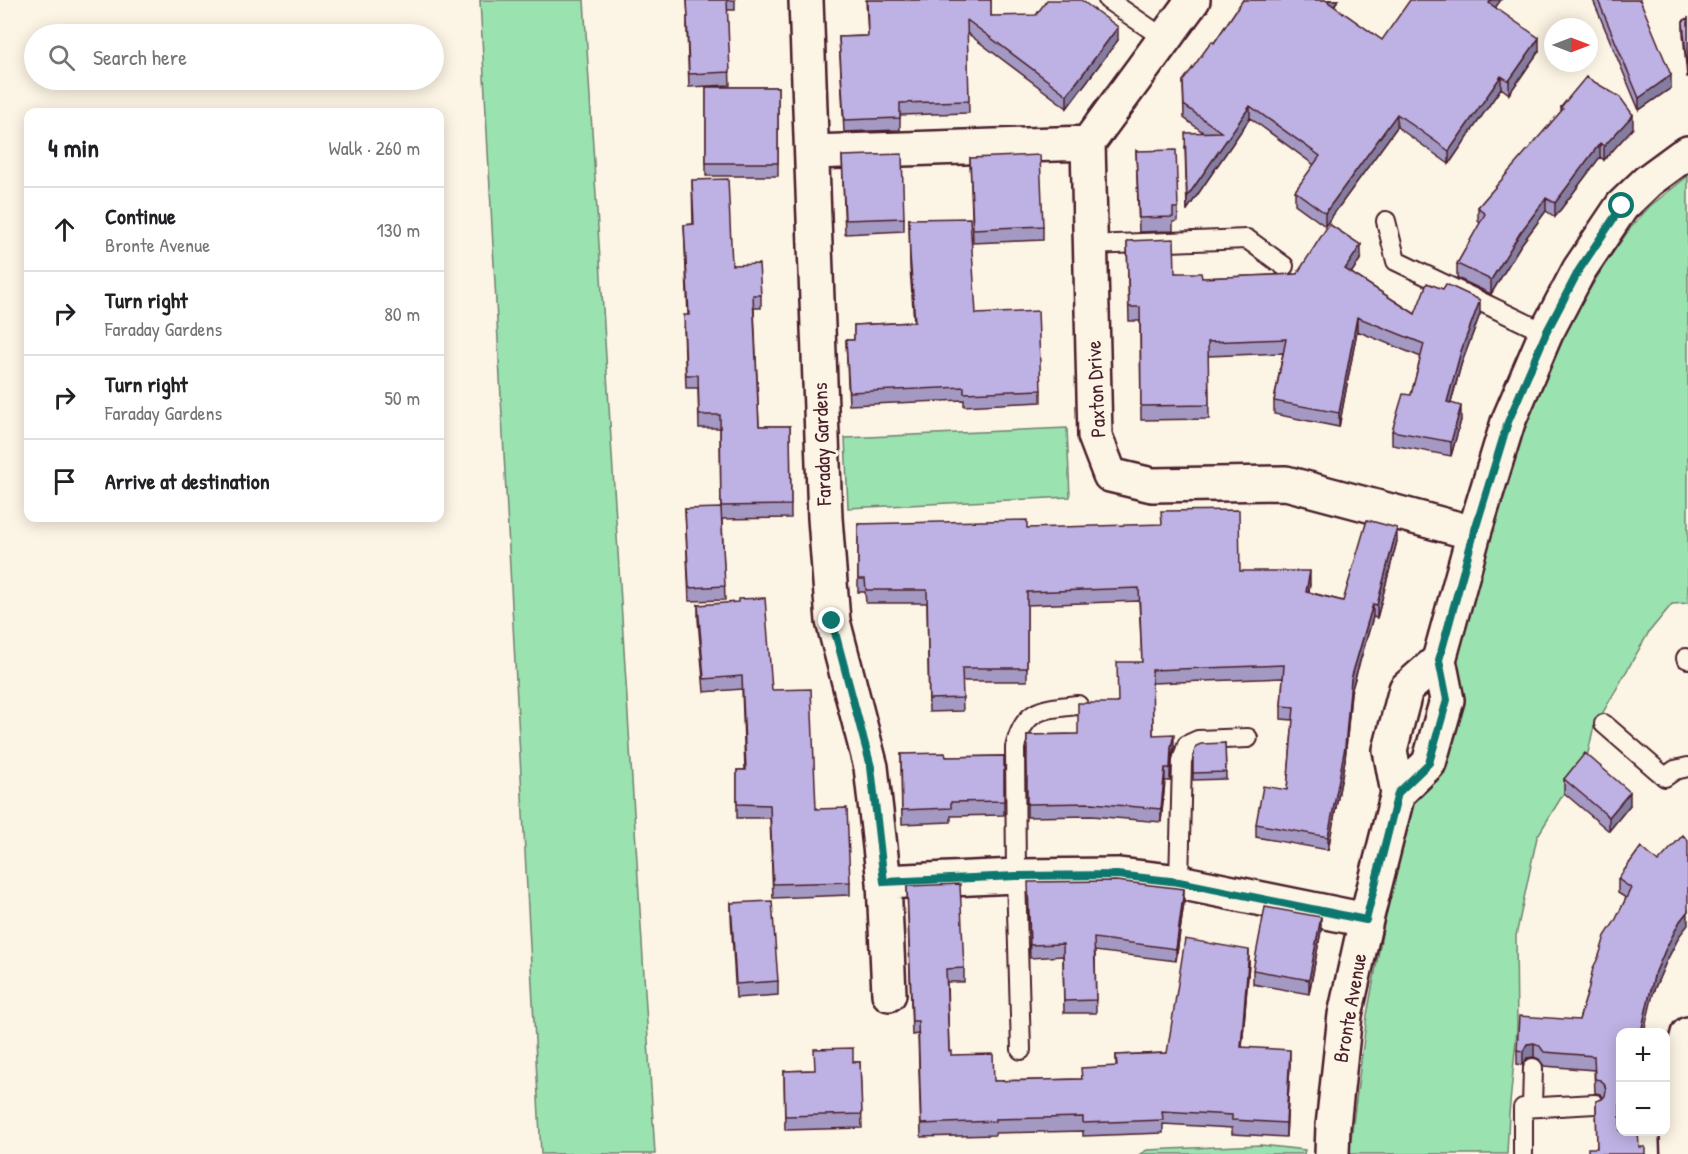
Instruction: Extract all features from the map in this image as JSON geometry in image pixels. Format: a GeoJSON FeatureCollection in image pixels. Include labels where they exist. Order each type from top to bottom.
{"type":"FeatureCollection","features":[{"type":"Feature","properties":{"kind":"street","name":"Faraday Gardens"},"geometry":{"type":"LineString","coordinates":[[806,0],[825,518],[832,621],[871,767],[884,882],[889,994]]}},
{"type":"Feature","properties":{"kind":"street"},"geometry":{"type":"LineString","coordinates":[[812,152],[1088,143],[1193,0]]}},
{"type":"Feature","properties":{"kind":"street","name":"Paxton Drive"},"geometry":{"type":"LineString","coordinates":[[1088,143],[1095,436],[1110,475],[1152,485],[1287,483],[1474,533]]}},
{"type":"Feature","properties":{"kind":"street","name":"Bronte Avenue"},"geometry":{"type":"LineString","coordinates":[[1332,1154],[1345,1015],[1366,920],[1398,793],[1429,763],[1447,700],[1439,660],[1508,422],[1546,333],[1579,270],[1622,206],[1648,181],[1688,153]]}},
{"type":"Feature","properties":{"kind":"street"},"geometry":{"type":"LineString","coordinates":[[884,882],[1016,876],[1117,875],[1179,882],[1366,920]]}},
{"type":"Feature","properties":{"kind":"street"},"geometry":{"type":"LineString","coordinates":[[1678,1154],[1671,1104],[1688,1034]]}},
{"type":"Feature","properties":{"kind":"lane"},"geometry":{"type":"LineString","coordinates":[[1108,0],[1165,39]]}},
{"type":"Feature","properties":{"kind":"lane"},"geometry":{"type":"LineString","coordinates":[[1386,221],[1396,261],[1546,333]]}},
{"type":"Feature","properties":{"kind":"lane"},"geometry":{"type":"LineString","coordinates":[[1090,245],[1247,239],[1284,266]]}},
{"type":"Feature","properties":{"kind":"lane"},"geometry":{"type":"LineString","coordinates":[[1022,1050],[1016,876],[1015,748],[1018,733],[1025,721],[1037,711],[1078,705]]}},
{"type":"Feature","properties":{"kind":"lane"},"geometry":{"type":"LineString","coordinates":[[1604,724],[1665,777],[1675,770],[1688,767]]}},
{"type":"Feature","properties":{"kind":"lane"},"geometry":{"type":"LineString","coordinates":[[1179,882],[1182,761],[1187,745],[1197,740],[1248,738]]}},
{"type":"Feature","properties":{"kind":"lane"},"geometry":{"type":"LineString","coordinates":[[1532,1107],[1533,1068]]}},
{"type":"Feature","properties":{"kind":"lane"},"geometry":{"type":"LineString","coordinates":[[1523,1154],[1523,1108],[1595,1104]]}},
{"type":"Feature","properties":{"kind":"green space"},"geometry":{"type":"Polygon","coordinates":[[[480,0],[584,0],[655,1154],[541,1154],[480,0]]]}},
{"type":"Feature","properties":{"kind":"green space"},"geometry":{"type":"Polygon","coordinates":[[[1688,176],[1688,603],[1672,604],[1649,632],[1593,730],[1585,767],[1564,793],[1537,837],[1516,936],[1517,1029],[1507,1154],[1349,1154],[1367,1015],[1393,875],[1415,798],[1462,703],[1457,656],[1517,446],[1543,374],[1574,315],[1605,264],[1631,227],[1650,206],[1688,176]]]}},
{"type":"Feature","properties":{"kind":"green space"},"geometry":{"type":"Polygon","coordinates":[[[1067,428],[1070,497],[848,508],[845,438],[1067,428]]]}},
{"type":"Feature","properties":{"kind":"green space"},"geometry":{"type":"Polygon","coordinates":[[[1261,1145],[1305,1150],[1304,1154],[1140,1154],[1147,1150],[1261,1145]]]}},
{"type":"Feature","properties":{"kind":"building"},"geometry":{"type":"Polygon","coordinates":[[[687,0],[727,0],[730,72],[689,74],[687,0]]]}},
{"type":"Feature","properties":{"kind":"building"},"geometry":{"type":"Polygon","coordinates":[[[867,0],[991,0],[991,16],[1036,15],[1047,0],[1081,0],[1118,27],[1067,95],[967,20],[969,101],[900,103],[900,118],[844,120],[839,37],[868,36],[867,0]]]}},
{"type":"Feature","properties":{"kind":"building"},"geometry":{"type":"Polygon","coordinates":[[[1243,0],[1329,0],[1328,2],[1382,40],[1410,0],[1491,0],[1489,3],[1539,38],[1509,81],[1501,76],[1449,151],[1397,114],[1325,213],[1295,191],[1320,156],[1250,106],[1187,197],[1185,133],[1221,132],[1184,105],[1183,81],[1212,41],[1214,43],[1243,0]]]}},
{"type":"Feature","properties":{"kind":"building"},"geometry":{"type":"Polygon","coordinates":[[[1598,0],[1640,0],[1671,75],[1639,98],[1598,0]]]}},
{"type":"Feature","properties":{"kind":"building"},"geometry":{"type":"Polygon","coordinates":[[[1688,18],[1688,64],[1687,65],[1683,21],[1688,18]]]}},
{"type":"Feature","properties":{"kind":"building"},"geometry":{"type":"Polygon","coordinates":[[[1586,77],[1620,97],[1633,115],[1604,146],[1600,143],[1555,203],[1546,198],[1520,233],[1491,280],[1457,264],[1485,214],[1478,207],[1563,109],[1561,107],[1586,77]]]}},
{"type":"Feature","properties":{"kind":"building"},"geometry":{"type":"Polygon","coordinates":[[[706,87],[778,87],[778,163],[706,163],[706,87]]]}},
{"type":"Feature","properties":{"kind":"building"},"geometry":{"type":"Polygon","coordinates":[[[1176,150],[1178,208],[1173,208],[1173,217],[1139,218],[1136,151],[1176,150]]]}},
{"type":"Feature","properties":{"kind":"building"},"geometry":{"type":"Polygon","coordinates":[[[902,154],[904,218],[845,220],[842,156],[902,154]]]}},
{"type":"Feature","properties":{"kind":"building"},"geometry":{"type":"Polygon","coordinates":[[[1040,155],[1043,226],[973,229],[970,158],[1040,155]]]}},
{"type":"Feature","properties":{"kind":"building"},"geometry":{"type":"Polygon","coordinates":[[[728,179],[732,265],[759,264],[761,295],[753,295],[759,426],[790,426],[791,505],[721,506],[720,415],[699,415],[698,375],[686,375],[684,315],[689,315],[684,225],[694,224],[692,180],[728,179]]]}},
{"type":"Feature","properties":{"kind":"building"},"geometry":{"type":"Polygon","coordinates":[[[970,218],[976,314],[1038,311],[1041,390],[964,393],[964,387],[849,392],[846,340],[854,340],[854,325],[915,322],[909,219],[970,218]]]}},
{"type":"Feature","properties":{"kind":"building"},"geometry":{"type":"Polygon","coordinates":[[[1329,224],[1361,245],[1345,269],[1415,314],[1427,283],[1443,289],[1446,284],[1480,300],[1461,351],[1447,402],[1461,406],[1451,442],[1392,431],[1403,394],[1411,395],[1424,344],[1357,317],[1339,413],[1274,401],[1286,339],[1208,342],[1209,405],[1141,406],[1140,307],[1129,307],[1127,241],[1174,239],[1175,273],[1201,273],[1202,278],[1297,274],[1329,224]]]}},
{"type":"Feature","properties":{"kind":"building"},"geometry":{"type":"Polygon","coordinates":[[[721,508],[725,586],[689,588],[685,509],[721,508]]]}},
{"type":"Feature","properties":{"kind":"building"},"geometry":{"type":"Polygon","coordinates":[[[1239,510],[1240,571],[1310,571],[1306,592],[1343,601],[1367,520],[1397,528],[1377,605],[1373,604],[1351,679],[1345,747],[1328,837],[1256,824],[1263,786],[1287,790],[1294,707],[1281,706],[1284,665],[1152,670],[1153,735],[1174,734],[1170,768],[1165,768],[1161,809],[1092,803],[1027,804],[1027,735],[1078,734],[1078,703],[1118,703],[1117,662],[1142,662],[1139,588],[1027,592],[1027,668],[962,668],[963,698],[929,699],[927,590],[866,590],[865,579],[858,579],[858,524],[1027,520],[1027,528],[1162,524],[1161,511],[1239,510]]]}},
{"type":"Feature","properties":{"kind":"building"},"geometry":{"type":"Polygon","coordinates":[[[765,598],[772,690],[811,689],[816,809],[847,808],[850,882],[773,884],[770,805],[737,804],[737,770],[746,770],[742,676],[704,679],[698,605],[738,602],[738,599],[765,598]]]}},
{"type":"Feature","properties":{"kind":"building"},"geometry":{"type":"Polygon","coordinates":[[[1225,743],[1226,772],[1193,773],[1193,756],[1196,746],[1225,743]]]}},
{"type":"Feature","properties":{"kind":"building"},"geometry":{"type":"Polygon","coordinates":[[[945,753],[946,757],[1004,756],[1004,801],[951,802],[951,808],[902,810],[901,754],[945,753]]]}},
{"type":"Feature","properties":{"kind":"building"},"geometry":{"type":"Polygon","coordinates":[[[1585,753],[1630,792],[1609,817],[1564,779],[1585,753]]]}},
{"type":"Feature","properties":{"kind":"building"},"geometry":{"type":"Polygon","coordinates":[[[1683,835],[1688,841],[1688,911],[1680,921],[1654,976],[1642,1028],[1616,1028],[1616,1136],[1638,1136],[1639,1147],[1645,1147],[1645,1154],[1588,1154],[1588,1148],[1597,1148],[1596,1101],[1605,1096],[1606,1090],[1604,1083],[1595,1079],[1594,1056],[1544,1052],[1539,1045],[1534,1043],[1527,1044],[1523,1051],[1517,1050],[1519,1016],[1579,1020],[1593,968],[1605,936],[1631,888],[1618,879],[1641,847],[1658,862],[1683,835]]]}},
{"type":"Feature","properties":{"kind":"building"},"geometry":{"type":"Polygon","coordinates":[[[1116,881],[1184,889],[1176,949],[1094,938],[1096,1000],[1064,1001],[1063,944],[1030,945],[1028,882],[1116,881]]]}},
{"type":"Feature","properties":{"kind":"building"},"geometry":{"type":"Polygon","coordinates":[[[960,884],[964,968],[946,969],[951,1055],[993,1054],[994,1081],[1082,1079],[1081,1068],[1117,1066],[1116,1055],[1167,1053],[1185,939],[1249,950],[1241,1047],[1290,1050],[1286,1123],[1232,1120],[1232,1115],[1162,1111],[1163,1120],[1083,1123],[1083,1117],[995,1119],[995,1121],[921,1124],[918,1021],[912,1021],[907,886],[960,884]]]}},
{"type":"Feature","properties":{"kind":"building"},"geometry":{"type":"Polygon","coordinates":[[[772,901],[778,981],[736,984],[731,903],[772,901]]]}},
{"type":"Feature","properties":{"kind":"building"},"geometry":{"type":"Polygon","coordinates":[[[1265,907],[1321,917],[1309,980],[1253,970],[1265,907]]]}},
{"type":"Feature","properties":{"kind":"building"},"geometry":{"type":"Polygon","coordinates":[[[853,1048],[853,1062],[860,1062],[862,1114],[785,1116],[784,1071],[815,1070],[814,1049],[853,1048]]]}},
{"type":"Feature","properties":{"kind":"route"},"geometry":{"type":"LineString","coordinates":[[832,621],[871,767],[884,882],[1016,876],[1117,875],[1179,882],[1366,920],[1398,793],[1429,763],[1447,700],[1439,660],[1508,422],[1546,333],[1579,270],[1622,206]]}}]}
